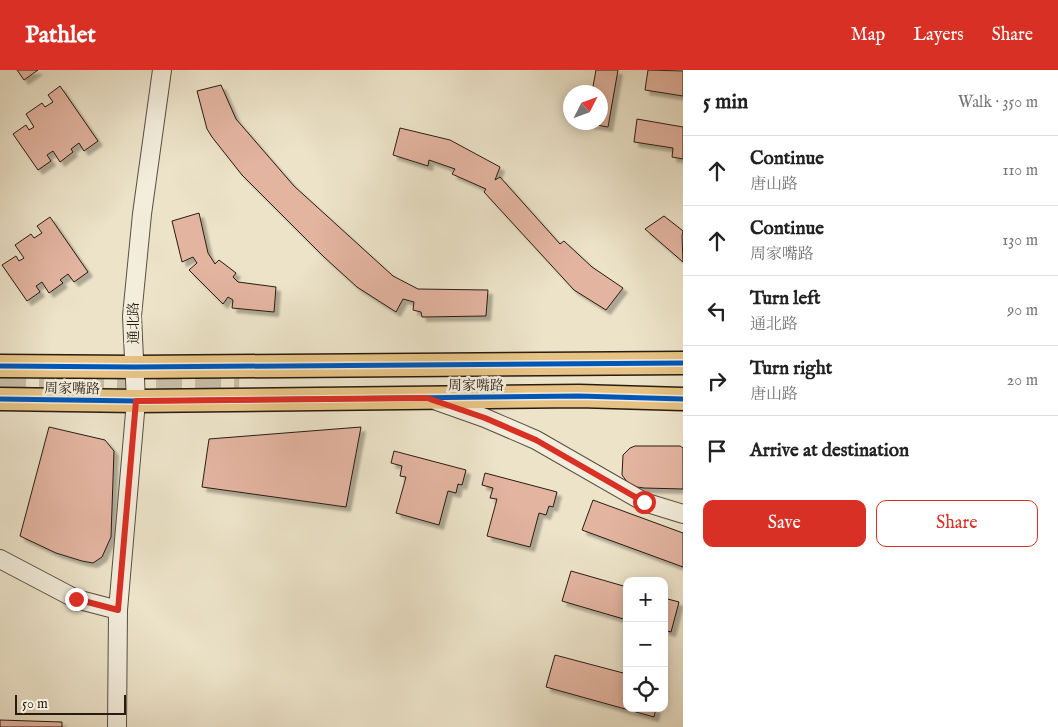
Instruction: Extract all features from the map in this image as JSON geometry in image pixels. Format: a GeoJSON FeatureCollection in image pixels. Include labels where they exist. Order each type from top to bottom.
{"type":"FeatureCollection","features":[{"type":"Feature","properties":{"kind":"main road","name":"周家嘴路"},"geometry":{"type":"LineString","coordinates":[[0,366],[135,367],[683,363]]}},
{"type":"Feature","properties":{"kind":"main road","name":"周家嘴路"},"geometry":{"type":"LineString","coordinates":[[0,399],[136,401],[579,396],[683,399]]}},
{"type":"Feature","properties":{"kind":"street","name":"通北路"},"geometry":{"type":"LineString","coordinates":[[117,727],[118,610],[136,401],[132,316],[142,214],[162,70]]}},
{"type":"Feature","properties":{"kind":"street"},"geometry":{"type":"LineString","coordinates":[[427,398],[485,418],[536,440],[644,502],[683,514]]}},
{"type":"Feature","properties":{"kind":"street"},"geometry":{"type":"LineString","coordinates":[[0,559],[76,599],[118,610]]}},
{"type":"Feature","properties":{"kind":"building"},"geometry":{"type":"Polygon","coordinates":[[[17,70],[38,70],[24,80],[17,70]]]}},
{"type":"Feature","properties":{"kind":"building"},"geometry":{"type":"Polygon","coordinates":[[[596,70],[618,70],[608,127],[608,85],[593,85],[596,70]]]}},
{"type":"Feature","properties":{"kind":"building"},"geometry":{"type":"Polygon","coordinates":[[[648,70],[683,71],[683,96],[645,90],[648,70]]]}},
{"type":"Feature","properties":{"kind":"building"},"geometry":{"type":"Polygon","coordinates":[[[221,85],[236,119],[294,186],[393,276],[418,289],[488,290],[486,316],[422,317],[421,312],[413,310],[414,302],[403,299],[396,312],[357,287],[324,257],[242,175],[212,137],[207,129],[197,91],[221,85]]]}},
{"type":"Feature","properties":{"kind":"building"},"geometry":{"type":"Polygon","coordinates":[[[60,86],[98,141],[84,151],[79,143],[71,149],[73,152],[60,162],[53,151],[47,155],[51,161],[38,170],[13,134],[26,125],[29,130],[34,127],[26,114],[42,103],[45,107],[53,102],[48,95],[60,86]]]}},
{"type":"Feature","properties":{"kind":"building"},"geometry":{"type":"Polygon","coordinates":[[[637,119],[683,127],[683,159],[672,157],[673,148],[634,142],[637,119]]]}},
{"type":"Feature","properties":{"kind":"building"},"geometry":{"type":"Polygon","coordinates":[[[400,128],[450,140],[500,167],[495,180],[500,177],[560,244],[564,241],[592,267],[623,288],[606,310],[574,290],[484,192],[486,189],[452,174],[455,169],[429,160],[428,166],[393,155],[400,128]]]}},
{"type":"Feature","properties":{"kind":"building"},"geometry":{"type":"Polygon","coordinates":[[[199,213],[208,253],[215,264],[219,260],[236,273],[233,277],[238,282],[276,287],[274,312],[232,308],[233,300],[228,297],[223,304],[189,270],[197,263],[193,257],[182,262],[172,221],[199,213]]]}},
{"type":"Feature","properties":{"kind":"building"},"geometry":{"type":"Polygon","coordinates":[[[664,216],[683,231],[683,262],[645,229],[664,216]]]}},
{"type":"Feature","properties":{"kind":"building"},"geometry":{"type":"Polygon","coordinates":[[[50,217],[88,272],[74,282],[68,274],[60,280],[63,283],[49,293],[42,282],[36,286],[40,292],[27,301],[2,265],[16,256],[19,261],[24,258],[15,245],[31,234],[34,238],[42,233],[37,226],[50,217]]]}},
{"type":"Feature","properties":{"kind":"building"},"geometry":{"type":"Polygon","coordinates":[[[49,427],[105,440],[114,451],[111,537],[102,557],[93,563],[56,553],[20,536],[49,427]]]}},
{"type":"Feature","properties":{"kind":"building"},"geometry":{"type":"Polygon","coordinates":[[[361,427],[346,507],[202,487],[209,439],[361,427]]]}},
{"type":"Feature","properties":{"kind":"building"},"geometry":{"type":"Polygon","coordinates":[[[635,446],[680,446],[683,448],[683,489],[644,488],[628,483],[622,475],[623,455],[635,446]]]}},
{"type":"Feature","properties":{"kind":"building"},"geometry":{"type":"Polygon","coordinates":[[[394,451],[466,470],[462,485],[458,484],[456,493],[448,491],[439,525],[396,513],[406,477],[400,476],[402,466],[391,463],[394,451]]]}},
{"type":"Feature","properties":{"kind":"building"},"geometry":{"type":"Polygon","coordinates":[[[485,473],[557,492],[553,507],[549,506],[546,515],[539,513],[530,547],[487,536],[497,499],[490,498],[493,488],[482,485],[485,473]]]}},
{"type":"Feature","properties":{"kind":"building"},"geometry":{"type":"Polygon","coordinates":[[[593,500],[683,533],[683,567],[582,530],[593,500]]]}},
{"type":"Feature","properties":{"kind":"building"},"geometry":{"type":"Polygon","coordinates":[[[571,571],[623,586],[623,619],[562,601],[571,571]]]}},
{"type":"Feature","properties":{"kind":"building"},"geometry":{"type":"Polygon","coordinates":[[[668,599],[679,602],[671,632],[668,631],[668,599]]]}},
{"type":"Feature","properties":{"kind":"building"},"geometry":{"type":"Polygon","coordinates":[[[555,655],[623,673],[623,708],[546,687],[555,655]]]}},
{"type":"Feature","properties":{"kind":"building"},"geometry":{"type":"Polygon","coordinates":[[[636,712],[655,712],[654,717],[636,712]]]}},
{"type":"Feature","properties":{"kind":"building"},"geometry":{"type":"Polygon","coordinates":[[[0,720],[62,722],[62,727],[0,727],[0,720]]]}},
{"type":"Feature","properties":{"kind":"tunnel"},"geometry":{"type":"LineString","coordinates":[[0,384],[239,390]]}},
{"type":"Feature","properties":{"kind":"cycle path"},"geometry":{"type":"LineString","coordinates":[[0,366],[135,367],[683,363]]}},
{"type":"Feature","properties":{"kind":"cycle path"},"geometry":{"type":"LineString","coordinates":[[0,399],[136,401],[579,396],[683,399]]}},
{"type":"Feature","properties":{"kind":"route"},"geometry":{"type":"LineString","coordinates":[[76,599],[118,610],[136,401],[427,398],[485,418],[536,440],[644,502]]}}]}
